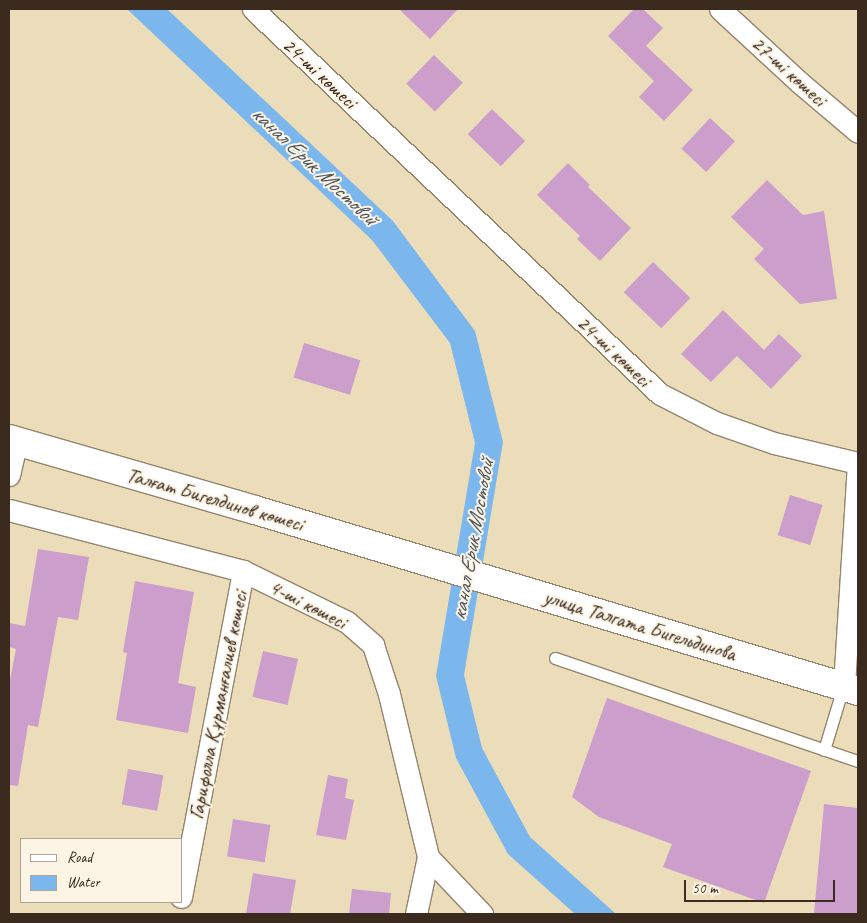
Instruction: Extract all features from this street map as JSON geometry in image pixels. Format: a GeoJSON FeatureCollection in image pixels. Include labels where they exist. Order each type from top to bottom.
{"type":"FeatureCollection","features":[{"type":"Feature","properties":{"kind":"main road","name":"Талғат Бигелдинов көшесі"},"geometry":{"type":"LineString","coordinates":[[13,440],[421,560]]}},
{"type":"Feature","properties":{"kind":"main road","name":"улица Талгата Бигельдинова"},"geometry":{"type":"LineString","coordinates":[[421,560],[851,689]]}},
{"type":"Feature","properties":{"kind":"street","name":"24-ші көшесі"},"geometry":{"type":"LineString","coordinates":[[253,9],[660,394],[717,423],[774,443],[858,462],[851,689]]}},
{"type":"Feature","properties":{"kind":"street","name":"27-ші көшесі"},"geometry":{"type":"LineString","coordinates":[[720,9],[799,82],[858,132]]}},
{"type":"Feature","properties":{"kind":"street"},"geometry":{"type":"LineString","coordinates":[[9,475],[13,440]]}},
{"type":"Feature","properties":{"kind":"street","name":"4-ші көшесі"},"geometry":{"type":"LineString","coordinates":[[9,510],[243,571],[347,622],[373,645],[389,694],[428,857],[482,914]]}},
{"type":"Feature","properties":{"kind":"street","name":"Гарифолла Құрманғалиев көшесі"},"geometry":{"type":"LineString","coordinates":[[182,892],[243,571]]}},
{"type":"Feature","properties":{"kind":"street"},"geometry":{"type":"LineString","coordinates":[[416,914],[428,857]]}},
{"type":"Feature","properties":{"kind":"lane"},"geometry":{"type":"LineString","coordinates":[[555,658],[858,761]]}},
{"type":"Feature","properties":{"kind":"lane"},"geometry":{"type":"LineString","coordinates":[[824,750],[851,689]]}},
{"type":"Feature","properties":{"kind":"water","name":"канал Ерик Мостовой"},"geometry":{"type":"Polygon","coordinates":[[[127,9],[167,9],[393,221],[475,331],[503,442],[464,675],[482,748],[530,837],[616,914],[575,914],[508,854],[456,758],[436,676],[475,443],[450,343],[372,240],[127,9]]]}},
{"type":"Feature","properties":{"kind":"building"},"geometry":{"type":"Polygon","coordinates":[[[399,9],[458,9],[430,39],[399,9]]]}},
{"type":"Feature","properties":{"kind":"building"},"geometry":{"type":"Polygon","coordinates":[[[634,9],[643,9],[663,28],[646,46],[693,90],[664,121],[639,97],[654,81],[608,36],[634,9]]]}},
{"type":"Feature","properties":{"kind":"building"},"geometry":{"type":"Polygon","coordinates":[[[434,55],[463,83],[435,112],[406,84],[434,55]]]}},
{"type":"Feature","properties":{"kind":"building"},"geometry":{"type":"Polygon","coordinates":[[[492,109],[525,141],[501,166],[468,134],[492,109]]]}},
{"type":"Feature","properties":{"kind":"building"},"geometry":{"type":"Polygon","coordinates":[[[710,118],[735,141],[706,172],[681,149],[710,118]]]}},
{"type":"Feature","properties":{"kind":"building"},"geometry":{"type":"Polygon","coordinates":[[[568,163],[590,185],[588,187],[631,228],[600,261],[577,239],[580,236],[537,195],[568,163]]]}},
{"type":"Feature","properties":{"kind":"building"},"geometry":{"type":"Polygon","coordinates":[[[767,180],[803,215],[824,211],[837,299],[800,304],[754,259],[764,249],[731,217],[767,180]]]}},
{"type":"Feature","properties":{"kind":"building"},"geometry":{"type":"Polygon","coordinates":[[[653,262],[690,298],[661,328],[624,292],[653,262]]]}},
{"type":"Feature","properties":{"kind":"building"},"geometry":{"type":"Polygon","coordinates":[[[723,310],[764,350],[779,334],[802,356],[771,389],[737,356],[711,382],[681,354],[723,310]]]}},
{"type":"Feature","properties":{"kind":"building"},"geometry":{"type":"Polygon","coordinates":[[[304,343],[360,360],[350,395],[293,377],[304,343]]]}},
{"type":"Feature","properties":{"kind":"building"},"geometry":{"type":"Polygon","coordinates":[[[790,495],[823,505],[810,545],[778,535],[790,495]]]}},
{"type":"Feature","properties":{"kind":"building"},"geometry":{"type":"Polygon","coordinates":[[[38,549],[89,557],[78,620],[58,617],[38,727],[28,725],[18,786],[9,785],[9,685],[16,649],[9,647],[9,623],[25,626],[38,549]]]}},
{"type":"Feature","properties":{"kind":"building"},"geometry":{"type":"Polygon","coordinates":[[[135,581],[194,592],[178,683],[196,687],[188,733],[116,720],[127,653],[123,652],[135,581]]]}},
{"type":"Feature","properties":{"kind":"building"},"geometry":{"type":"Polygon","coordinates":[[[263,651],[298,659],[288,705],[252,697],[263,651]]]}},
{"type":"Feature","properties":{"kind":"building"},"geometry":{"type":"Polygon","coordinates":[[[607,698],[811,771],[764,903],[663,867],[672,844],[599,817],[572,797],[607,698]]]}},
{"type":"Feature","properties":{"kind":"building"},"geometry":{"type":"Polygon","coordinates":[[[128,769],[163,775],[157,811],[122,804],[128,769]]]}},
{"type":"Feature","properties":{"kind":"building"},"geometry":{"type":"Polygon","coordinates":[[[328,775],[348,779],[345,798],[354,800],[346,840],[316,835],[328,775]]]}},
{"type":"Feature","properties":{"kind":"building"},"geometry":{"type":"Polygon","coordinates":[[[824,804],[858,808],[858,914],[814,914],[824,804]]]}},
{"type":"Feature","properties":{"kind":"building"},"geometry":{"type":"Polygon","coordinates":[[[233,819],[271,825],[265,862],[227,857],[233,819]]]}},
{"type":"Feature","properties":{"kind":"building"},"geometry":{"type":"Polygon","coordinates":[[[253,873],[296,880],[290,914],[246,914],[253,873]]]}},
{"type":"Feature","properties":{"kind":"building"},"geometry":{"type":"Polygon","coordinates":[[[352,889],[391,893],[389,914],[349,914],[352,889]]]}}]}
